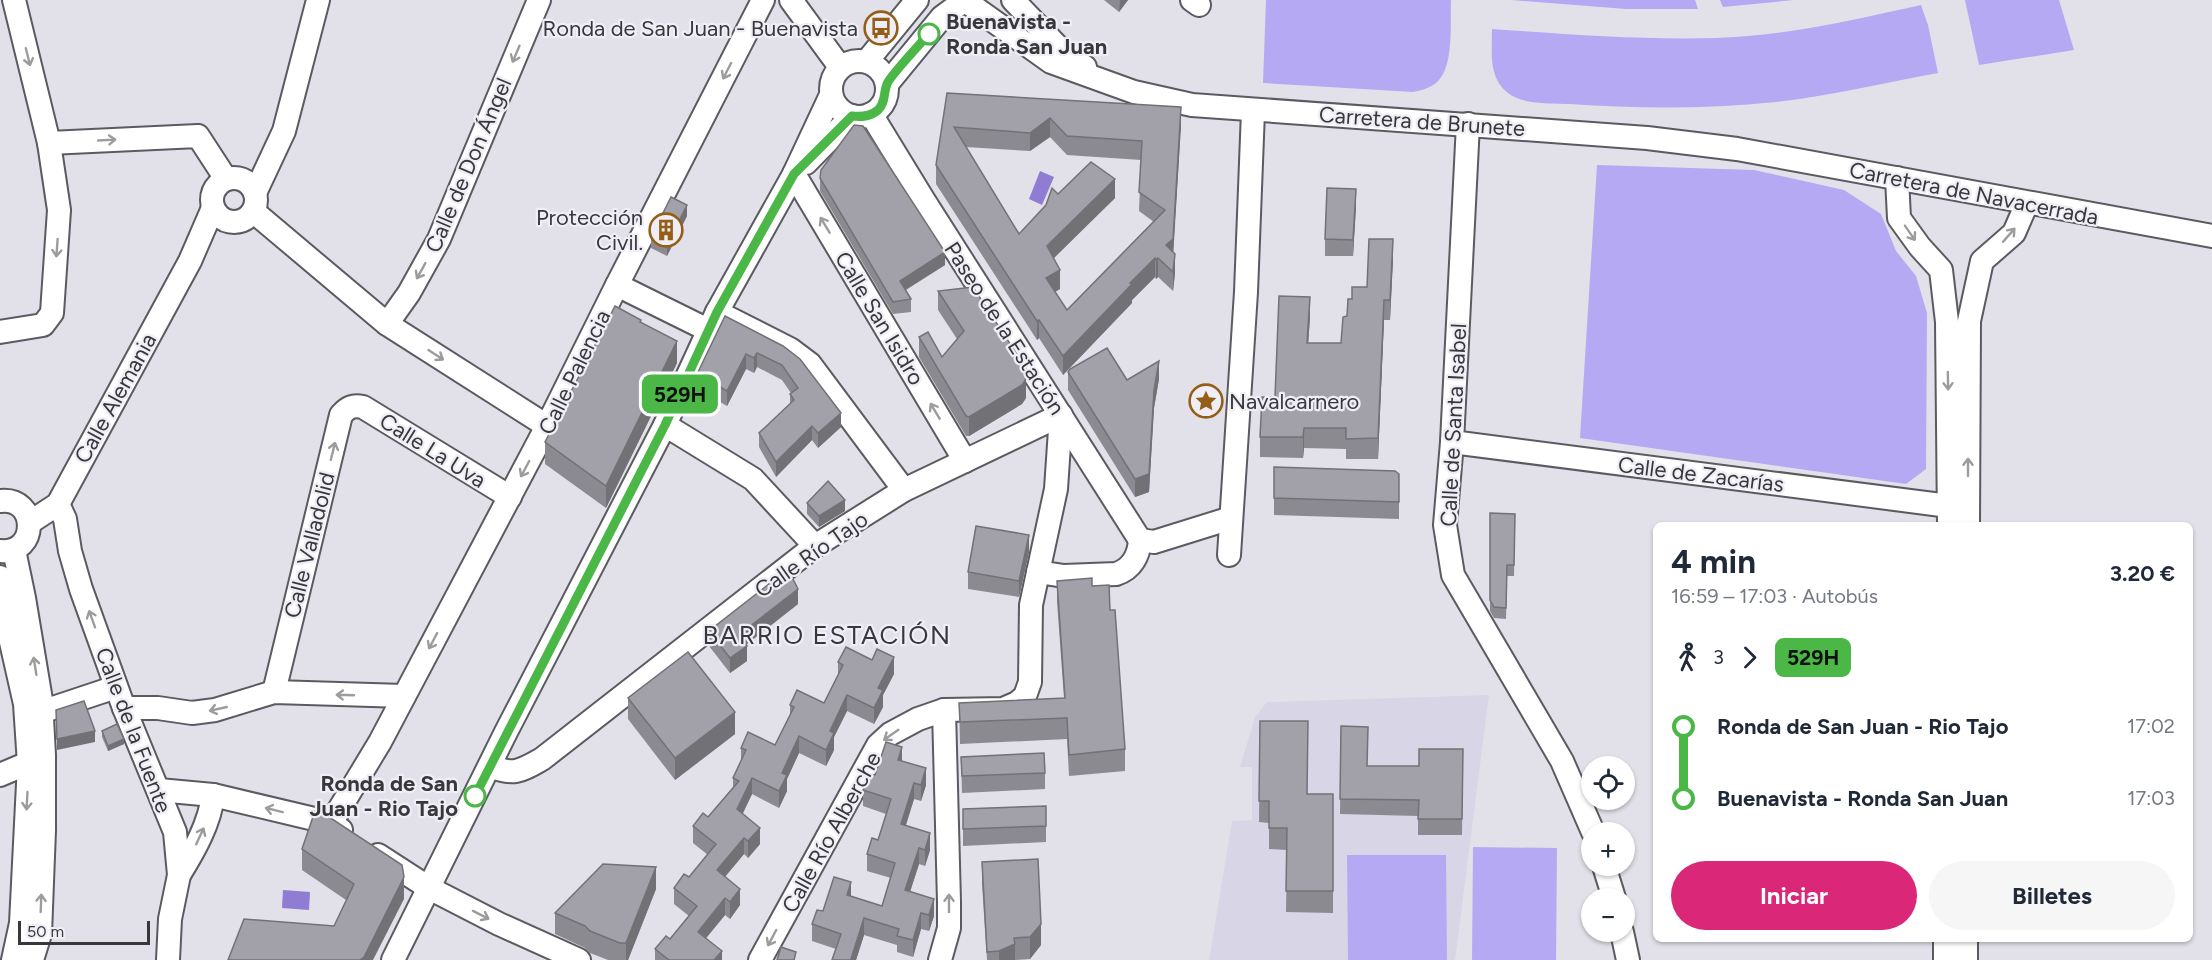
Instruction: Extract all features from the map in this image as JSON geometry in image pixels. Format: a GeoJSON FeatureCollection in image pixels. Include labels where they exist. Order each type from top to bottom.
{"type":"FeatureCollection","features":[{"type":"Feature","properties":{"kind":"street"},"geometry":{"type":"LineString","coordinates":[[0,332],[43,325],[52,313],[59,210],[49,143],[14,0]]}},
{"type":"Feature","properties":{"kind":"street","name":"Calle Alemania"},"geometry":{"type":"LineString","coordinates":[[189,261],[248,209],[284,131],[318,0]]}},
{"type":"Feature","properties":{"kind":"street","name":"Calle de Don Ángel"},"geometry":{"type":"LineString","coordinates":[[387,324],[409,293],[439,238],[539,0]]}},
{"type":"Feature","properties":{"kind":"street","name":"Calle Palencia"},"geometry":{"type":"LineString","coordinates":[[331,824],[380,742],[548,426],[617,285],[763,0]]}},
{"type":"Feature","properties":{"kind":"street"},"geometry":{"type":"LineString","coordinates":[[791,0],[840,68]]}},
{"type":"Feature","properties":{"kind":"street","name":"Carretera de Brunete"},"geometry":{"type":"LineString","coordinates":[[1013,0],[1062,51],[1109,84]]}},
{"type":"Feature","properties":{"kind":"street"},"geometry":{"type":"LineString","coordinates":[[867,61],[915,1]]}},
{"type":"Feature","properties":{"kind":"street"},"geometry":{"type":"LineString","coordinates":[[887,84],[942,17],[962,3]]}},
{"type":"Feature","properties":{"kind":"street","name":"Carretera de Brunete"},"geometry":{"type":"LineString","coordinates":[[962,3],[1051,62],[1134,92],[1192,105],[1647,138],[1737,149]]}},
{"type":"Feature","properties":{"kind":"street"},"geometry":{"type":"LineString","coordinates":[[794,174],[861,115],[879,109],[886,97],[887,84],[882,73],[867,61],[856,60],[840,68],[831,84],[831,95],[841,111],[861,115]]}},
{"type":"Feature","properties":{"kind":"street"},"geometry":{"type":"LineString","coordinates":[[393,960],[665,425],[713,321],[794,174],[831,95]]}},
{"type":"Feature","properties":{"kind":"street"},"geometry":{"type":"LineString","coordinates":[[1229,555],[1246,292],[1244,110]]}},
{"type":"Feature","properties":{"kind":"street","name":"Paseo de la Estación"},"geometry":{"type":"LineString","coordinates":[[861,115],[1061,415],[1140,540]]}},
{"type":"Feature","properties":{"kind":"street","name":"Calle de Santa Isabel"},"geometry":{"type":"LineString","coordinates":[[1468,124],[1452,442],[1444,525],[1453,574],[1562,761],[1589,822]]}},
{"type":"Feature","properties":{"kind":"street"},"geometry":{"type":"LineString","coordinates":[[248,209],[221,219],[213,208],[212,197],[217,186],[230,179],[284,131]]}},
{"type":"Feature","properties":{"kind":"street"},"geometry":{"type":"LineString","coordinates":[[49,143],[198,136],[230,179],[248,183],[248,209]]}},
{"type":"Feature","properties":{"kind":"street","name":"Carretera de Navacerrada"},"geometry":{"type":"LineString","coordinates":[[1737,149],[2212,236]]}},
{"type":"Feature","properties":{"kind":"street","name":"Calle San Isidro"},"geometry":{"type":"LineString","coordinates":[[794,174],[965,461]]}},
{"type":"Feature","properties":{"kind":"street"},"geometry":{"type":"LineString","coordinates":[[1897,178],[1899,218],[1920,247],[1941,270],[1947,322],[1949,516]]}},
{"type":"Feature","properties":{"kind":"street"},"geometry":{"type":"LineString","coordinates":[[1968,522],[1969,321],[1982,261],[2014,233],[2027,203]]}},
{"type":"Feature","properties":{"kind":"street","name":"Calle Alemania"},"geometry":{"type":"LineString","coordinates":[[29,523],[58,504],[189,261],[213,208]]}},
{"type":"Feature","properties":{"kind":"street"},"geometry":{"type":"LineString","coordinates":[[248,209],[387,324],[548,426]]}},
{"type":"Feature","properties":{"kind":"street"},"geometry":{"type":"LineString","coordinates":[[617,285],[790,349],[810,364],[904,490]]}},
{"type":"Feature","properties":{"kind":"street","name":"Calle La Uva"},"geometry":{"type":"LineString","coordinates":[[355,405],[363,407],[510,497]]}},
{"type":"Feature","properties":{"kind":"street","name":"Calle Valladolid"},"geometry":{"type":"LineString","coordinates":[[274,692],[341,415],[347,408],[355,405]]}},
{"type":"Feature","properties":{"kind":"street","name":"Calle Río Tajo"},"geometry":{"type":"LineString","coordinates":[[490,766],[505,772],[522,770],[542,759],[815,546],[904,490],[1061,415]]}},
{"type":"Feature","properties":{"kind":"street","name":"Calle Río Alberche"},"geometry":{"type":"LineString","coordinates":[[760,960],[878,745],[890,734],[918,719],[944,710],[1003,708],[1017,703],[1025,696],[1030,682],[1031,605],[1056,489],[1061,415]]}},
{"type":"Feature","properties":{"kind":"street"},"geometry":{"type":"LineString","coordinates":[[665,425],[753,479],[815,546]]}},
{"type":"Feature","properties":{"kind":"street","name":"Calle de Zacarías"},"geometry":{"type":"LineString","coordinates":[[1452,442],[1949,516]]}},
{"type":"Feature","properties":{"kind":"street"},"geometry":{"type":"LineString","coordinates":[[0,501],[9,501],[21,508],[27,514],[29,523],[25,540],[7,551],[26,609],[41,712],[21,923],[12,960]]}},
{"type":"Feature","properties":{"kind":"street","name":"Calle de la Fuente"},"geometry":{"type":"LineString","coordinates":[[58,504],[65,519],[70,551],[81,589],[124,708],[175,832],[179,875],[170,919],[168,960]]}},
{"type":"Feature","properties":{"kind":"street"},"geometry":{"type":"LineString","coordinates":[[1038,572],[1064,576],[1124,572],[1135,560],[1140,550],[1140,540],[1154,542],[1231,518]]}},
{"type":"Feature","properties":{"kind":"street"},"geometry":{"type":"LineString","coordinates":[[0,577],[36,760],[44,830],[40,934],[32,960]]}},
{"type":"Feature","properties":{"kind":"street"},"geometry":{"type":"LineString","coordinates":[[41,712],[116,687]]}},
{"type":"Feature","properties":{"kind":"street"},"geometry":{"type":"LineString","coordinates":[[124,708],[158,708],[192,713],[215,710],[274,692],[404,696]]}},
{"type":"Feature","properties":{"kind":"street"},"geometry":{"type":"LineString","coordinates":[[940,960],[949,928],[944,710]]}},
{"type":"Feature","properties":{"kind":"street"},"geometry":{"type":"LineString","coordinates":[[0,775],[36,760]]}},
{"type":"Feature","properties":{"kind":"street"},"geometry":{"type":"LineString","coordinates":[[159,790],[213,795],[331,824],[429,888],[579,960]]}},
{"type":"Feature","properties":{"kind":"street"},"geometry":{"type":"LineString","coordinates":[[179,875],[211,811],[213,795]]}},
{"type":"Feature","properties":{"kind":"street"},"geometry":{"type":"LineString","coordinates":[[1624,942],[1628,960]]}},
{"type":"Feature","properties":{"kind":"street"},"geometry":{"type":"LineString","coordinates":[[1945,942],[1945,960]]}},
{"type":"Feature","properties":{"kind":"street"},"geometry":{"type":"LineString","coordinates":[[1966,942],[1966,960]]}},
{"type":"Feature","properties":{"kind":"shaded area"},"geometry":{"type":"Polygon","coordinates":[[[1266,0],[1451,0],[1449,53],[1444,73],[1433,85],[1413,92],[1263,83],[1266,0]]]}},
{"type":"Feature","properties":{"kind":"shaded area"},"geometry":{"type":"Polygon","coordinates":[[[1511,0],[1695,0],[1698,9],[1626,9],[1511,0]]]}},
{"type":"Feature","properties":{"kind":"shaded area"},"geometry":{"type":"Polygon","coordinates":[[[1720,0],[1794,0],[1723,7],[1720,0]]]}},
{"type":"Feature","properties":{"kind":"shaded area"},"geometry":{"type":"Polygon","coordinates":[[[1965,0],[2059,0],[2074,50],[1979,65],[1965,0]]]}},
{"type":"Feature","properties":{"kind":"shaded area"},"geometry":{"type":"Polygon","coordinates":[[[1921,5],[1928,25],[1938,73],[1837,93],[1750,104],[1673,108],[1538,103],[1521,100],[1508,93],[1494,72],[1492,29],[1631,37],[1741,37],[1819,26],[1921,5]]]}},
{"type":"Feature","properties":{"kind":"shaded area"},"geometry":{"type":"Polygon","coordinates":[[[1597,165],[1754,170],[1844,190],[1881,214],[1896,251],[1916,276],[1927,313],[1926,469],[1906,484],[1580,438],[1597,165]]]}},
{"type":"Feature","properties":{"kind":"shaded area"},"geometry":{"type":"Polygon","coordinates":[[[1040,171],[1054,177],[1042,205],[1029,199],[1040,171]]]}},
{"type":"Feature","properties":{"kind":"shaded area"},"geometry":{"type":"Polygon","coordinates":[[[1489,695],[1455,960],[1209,960],[1232,821],[1252,820],[1252,767],[1240,767],[1255,717],[1267,702],[1489,695]]]}},
{"type":"Feature","properties":{"kind":"shaded area"},"geometry":{"type":"Polygon","coordinates":[[[1473,847],[1557,848],[1556,960],[1472,960],[1473,847]]]}},
{"type":"Feature","properties":{"kind":"shaded area"},"geometry":{"type":"Polygon","coordinates":[[[1347,855],[1446,855],[1447,960],[1348,960],[1347,855]]]}},
{"type":"Feature","properties":{"kind":"shaded area"},"geometry":{"type":"Polygon","coordinates":[[[283,890],[310,892],[309,910],[282,908],[283,890]]]}},
{"type":"Feature","properties":{"kind":"building"},"geometry":{"type":"Polygon","coordinates":[[[947,93],[1181,107],[1173,239],[1166,245],[1175,254],[1173,272],[1158,258],[1156,260],[1155,258],[1063,356],[1039,320],[1037,321],[936,165],[947,93]],[[1050,118],[1030,133],[954,127],[1019,234],[1046,205],[1052,188],[1058,194],[1091,162],[1115,179],[1047,246],[1060,270],[1046,278],[1067,310],[1165,210],[1139,192],[1142,141],[1067,136],[1050,118]]]}},
{"type":"Feature","properties":{"kind":"building"},"geometry":{"type":"Polygon","coordinates":[[[854,125],[863,126],[945,252],[900,281],[911,299],[893,302],[820,178],[821,170],[854,125]]]}},
{"type":"Feature","properties":{"kind":"building"},"geometry":{"type":"Polygon","coordinates":[[[1327,188],[1356,189],[1353,240],[1325,239],[1327,188]]]}},
{"type":"Feature","properties":{"kind":"building"},"geometry":{"type":"Polygon","coordinates":[[[671,197],[687,205],[667,245],[651,237],[671,197]]]}},
{"type":"Feature","properties":{"kind":"building"},"geometry":{"type":"Polygon","coordinates":[[[1369,239],[1393,239],[1390,300],[1384,300],[1378,438],[1346,439],[1346,428],[1304,428],[1303,437],[1260,437],[1262,397],[1275,397],[1279,296],[1310,297],[1307,343],[1341,343],[1343,317],[1347,316],[1348,299],[1352,299],[1352,287],[1367,287],[1369,239]]]}},
{"type":"Feature","properties":{"kind":"building"},"geometry":{"type":"Polygon","coordinates":[[[973,287],[1026,368],[1026,379],[1022,385],[969,417],[966,416],[919,337],[928,332],[942,357],[964,331],[938,291],[973,287]]]}},
{"type":"Feature","properties":{"kind":"building"},"geometry":{"type":"Polygon","coordinates":[[[615,306],[677,341],[606,486],[545,442],[615,306]]]}},
{"type":"Feature","properties":{"kind":"building"},"geometry":{"type":"Polygon","coordinates":[[[725,316],[783,346],[800,359],[841,413],[818,433],[812,426],[776,462],[759,433],[794,400],[790,394],[798,388],[782,365],[757,353],[754,358],[746,354],[727,391],[697,374],[725,316]]]}},
{"type":"Feature","properties":{"kind":"building"},"geometry":{"type":"Polygon","coordinates":[[[1107,348],[1127,380],[1159,361],[1154,390],[1149,474],[1135,479],[1068,372],[1107,348]]]}},
{"type":"Feature","properties":{"kind":"building"},"geometry":{"type":"Polygon","coordinates":[[[1274,467],[1395,471],[1399,474],[1399,502],[1274,498],[1274,467]]]}},
{"type":"Feature","properties":{"kind":"building"},"geometry":{"type":"Polygon","coordinates":[[[828,481],[845,500],[819,516],[807,503],[828,481]]]}},
{"type":"Feature","properties":{"kind":"building"},"geometry":{"type":"Polygon","coordinates":[[[1490,513],[1515,514],[1514,565],[1507,565],[1506,608],[1494,607],[1490,600],[1490,513]]]}},
{"type":"Feature","properties":{"kind":"building"},"geometry":{"type":"Polygon","coordinates":[[[976,526],[1029,535],[1019,581],[968,572],[976,526]]]}},
{"type":"Feature","properties":{"kind":"building"},"geometry":{"type":"Polygon","coordinates":[[[788,569],[798,589],[740,634],[747,646],[730,658],[709,631],[788,569]]]}},
{"type":"Feature","properties":{"kind":"building"},"geometry":{"type":"Polygon","coordinates":[[[1092,578],[1092,586],[1109,585],[1110,610],[1115,610],[1125,749],[1069,755],[1067,718],[960,722],[959,703],[1065,698],[1057,581],[1092,578]]]}},
{"type":"Feature","properties":{"kind":"building"},"geometry":{"type":"Polygon","coordinates":[[[846,647],[872,660],[877,649],[894,657],[878,688],[883,690],[874,708],[847,695],[830,731],[834,733],[826,750],[799,736],[782,773],[787,775],[779,791],[752,778],[737,809],[760,828],[748,841],[744,838],[717,870],[740,889],[730,902],[725,898],[698,932],[722,951],[714,960],[669,960],[655,949],[666,936],[670,939],[697,906],[674,888],[684,874],[689,877],[716,844],[693,826],[703,813],[708,817],[739,781],[733,778],[746,750],[741,748],[748,732],[775,745],[794,707],[790,705],[797,690],[824,703],[843,665],[838,662],[846,647]]]}},
{"type":"Feature","properties":{"kind":"building"},"geometry":{"type":"Polygon","coordinates":[[[688,652],[735,712],[675,758],[628,698],[688,652]]]}},
{"type":"Feature","properties":{"kind":"building"},"geometry":{"type":"Polygon","coordinates":[[[84,701],[95,731],[57,739],[56,710],[84,701]]]}},
{"type":"Feature","properties":{"kind":"building"},"geometry":{"type":"Polygon","coordinates":[[[1260,721],[1308,721],[1307,794],[1333,794],[1333,891],[1286,891],[1287,828],[1269,828],[1269,801],[1259,801],[1260,721]]]}},
{"type":"Feature","properties":{"kind":"building"},"geometry":{"type":"Polygon","coordinates":[[[117,724],[124,739],[108,746],[102,731],[117,724]]]}},
{"type":"Feature","properties":{"kind":"building"},"geometry":{"type":"Polygon","coordinates":[[[1341,726],[1368,727],[1367,766],[1419,766],[1419,749],[1463,749],[1462,819],[1418,819],[1419,800],[1340,799],[1341,726]]]}},
{"type":"Feature","properties":{"kind":"building"},"geometry":{"type":"Polygon","coordinates":[[[886,742],[902,747],[898,760],[926,768],[921,785],[914,783],[901,824],[930,833],[925,850],[919,848],[905,890],[934,899],[929,915],[921,913],[913,940],[897,936],[899,929],[864,918],[851,959],[855,960],[832,960],[841,934],[812,924],[817,910],[823,911],[834,877],[851,882],[847,895],[882,906],[895,863],[867,854],[872,838],[878,840],[891,799],[863,790],[869,774],[875,775],[886,742]]]}},
{"type":"Feature","properties":{"kind":"building"},"geometry":{"type":"Polygon","coordinates":[[[1044,753],[1045,773],[962,776],[961,757],[1044,753]]]}},
{"type":"Feature","properties":{"kind":"building"},"geometry":{"type":"Polygon","coordinates":[[[1046,806],[1046,826],[963,829],[963,809],[1046,806]]]}},
{"type":"Feature","properties":{"kind":"building"},"geometry":{"type":"Polygon","coordinates":[[[315,811],[323,813],[402,865],[404,877],[364,957],[360,960],[228,960],[244,919],[334,926],[354,884],[302,849],[315,811]]]}},
{"type":"Feature","properties":{"kind":"building"},"geometry":{"type":"Polygon","coordinates":[[[1038,859],[1041,924],[1030,937],[1014,938],[1015,944],[999,951],[987,952],[982,862],[1038,859]]]}},
{"type":"Feature","properties":{"kind":"building"},"geometry":{"type":"Polygon","coordinates":[[[603,864],[656,867],[626,943],[620,943],[590,931],[585,926],[555,913],[603,864]]]}},
{"type":"Feature","properties":{"kind":"building"},"geometry":{"type":"Polygon","coordinates":[[[781,947],[796,952],[794,960],[777,960],[781,947]]]}},
{"type":"Feature","properties":{"kind":"bus line","name":"529H"},"geometry":{"type":"LineString","coordinates":[[475,796],[665,425],[717,312],[794,174],[852,116],[862,117],[879,109],[886,97],[887,84],[929,34]]}},
{"type":"Feature","properties":{"kind":"place","name":"Ronda de San Juan - Buenavista"},"geometry":{"type":"Point","coordinates":[881,28]}},
{"type":"Feature","properties":{"kind":"place","name":"Buenavista - Ronda San Juan"},"geometry":{"type":"Point","coordinates":[929,34]}},
{"type":"Feature","properties":{"kind":"place","name":"Protección Civil."},"geometry":{"type":"Point","coordinates":[666,230]}},
{"type":"Feature","properties":{"kind":"place","name":"Navalcarnero"},"geometry":{"type":"Point","coordinates":[1206,401]}},
{"type":"Feature","properties":{"kind":"place","name":"Ronda de San Juan - Rio Tajo"},"geometry":{"type":"Point","coordinates":[475,796]}},
{"type":"Feature","properties":{"kind":"district","name":"BARRIO ESTACIÓN"},"geometry":{"type":"Point","coordinates":[827,635]}}]}
